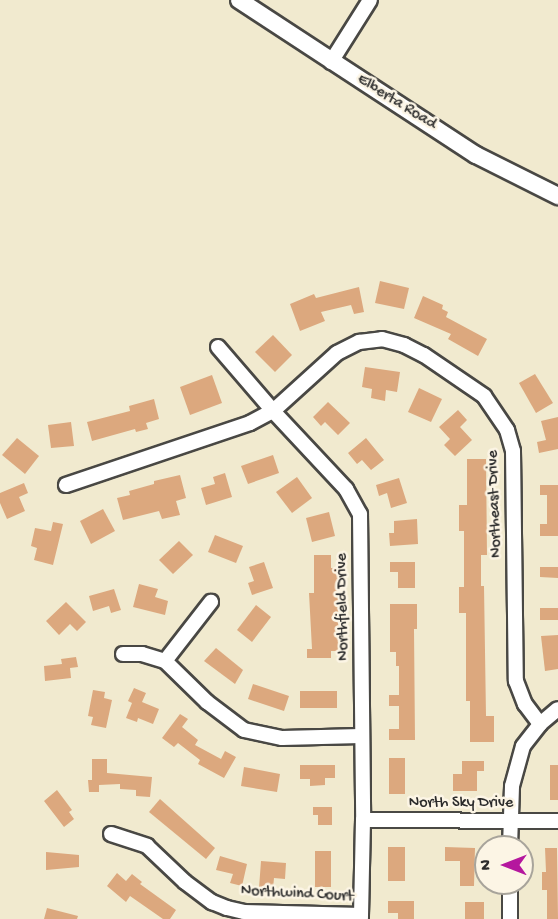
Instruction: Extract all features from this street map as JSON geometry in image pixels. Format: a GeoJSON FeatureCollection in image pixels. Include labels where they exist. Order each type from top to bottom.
{"type":"FeatureCollection","features":[{"type":"Feature","properties":{"kind":"street","name":"Elberta Road"},"geometry":{"type":"LineString","coordinates":[[239,0],[477,155],[558,196]]}},
{"type":"Feature","properties":{"kind":"street"},"geometry":{"type":"LineString","coordinates":[[331,62],[370,0]]}},
{"type":"Feature","properties":{"kind":"street","name":"Northeast Drive"},"geometry":{"type":"LineString","coordinates":[[66,484],[230,431],[273,411],[337,353],[359,342],[382,339],[404,345],[424,355],[484,396],[503,422],[513,451],[516,681],[525,704],[540,724]]}},
{"type":"Feature","properties":{"kind":"street","name":"Northfield Drive"},"geometry":{"type":"LineString","coordinates":[[218,347],[273,411],[346,489],[360,514],[363,820],[361,917]]}},
{"type":"Feature","properties":{"kind":"street"},"geometry":{"type":"LineString","coordinates":[[165,660],[211,602]]}},
{"type":"Feature","properties":{"kind":"street"},"geometry":{"type":"LineString","coordinates":[[123,654],[142,654],[165,660],[207,702],[244,730],[282,738],[361,736]]}},
{"type":"Feature","properties":{"kind":"street"},"geometry":{"type":"LineString","coordinates":[[510,835],[515,770],[523,746],[540,724],[558,709]]}},
{"type":"Feature","properties":{"kind":"street","name":"North Sky Drive"},"geometry":{"type":"LineString","coordinates":[[363,820],[558,821]]}},
{"type":"Feature","properties":{"kind":"street","name":"Northwind Court"},"geometry":{"type":"LineString","coordinates":[[111,834],[147,846],[184,882],[212,902],[227,908],[244,912],[361,917]]}},
{"type":"Feature","properties":{"kind":"street"},"geometry":{"type":"LineString","coordinates":[[510,895],[510,919]]}},
{"type":"Feature","properties":{"kind":"building"},"geometry":{"type":"Polygon","coordinates":[[[380,281],[409,288],[404,309],[375,303],[380,281]]]}},
{"type":"Feature","properties":{"kind":"building"},"geometry":{"type":"Polygon","coordinates":[[[359,287],[364,312],[354,314],[351,305],[321,312],[325,321],[300,331],[290,304],[314,294],[316,298],[359,287]]]}},
{"type":"Feature","properties":{"kind":"building"},"geometry":{"type":"Polygon","coordinates":[[[423,296],[443,305],[442,309],[448,312],[446,317],[487,339],[478,356],[448,339],[451,334],[414,318],[423,296]]]}},
{"type":"Feature","properties":{"kind":"building"},"geometry":{"type":"Polygon","coordinates":[[[273,335],[292,355],[275,372],[255,352],[273,335]]]}},
{"type":"Feature","properties":{"kind":"building"},"geometry":{"type":"Polygon","coordinates":[[[365,367],[400,372],[397,392],[386,390],[385,401],[371,398],[372,389],[362,387],[365,367]]]}},
{"type":"Feature","properties":{"kind":"building"},"geometry":{"type":"Polygon","coordinates":[[[535,374],[553,403],[536,413],[519,383],[535,374]]]}},
{"type":"Feature","properties":{"kind":"building"},"geometry":{"type":"Polygon","coordinates":[[[212,375],[222,403],[190,415],[180,387],[212,375]]]}},
{"type":"Feature","properties":{"kind":"building"},"geometry":{"type":"Polygon","coordinates":[[[419,388],[442,399],[431,422],[408,412],[419,388]]]}},
{"type":"Feature","properties":{"kind":"building"},"geometry":{"type":"Polygon","coordinates":[[[154,399],[159,419],[146,423],[148,429],[136,432],[135,429],[92,441],[87,422],[130,411],[129,406],[154,399]]]}},
{"type":"Feature","properties":{"kind":"building"},"geometry":{"type":"Polygon","coordinates":[[[328,402],[350,423],[338,435],[325,422],[321,426],[313,417],[328,402]]]}},
{"type":"Feature","properties":{"kind":"building"},"geometry":{"type":"Polygon","coordinates":[[[458,410],[467,420],[460,427],[472,440],[455,456],[444,445],[450,439],[439,427],[458,410]]]}},
{"type":"Feature","properties":{"kind":"building"},"geometry":{"type":"Polygon","coordinates":[[[558,417],[558,449],[539,453],[537,442],[546,440],[541,421],[558,417]]]}},
{"type":"Feature","properties":{"kind":"building"},"geometry":{"type":"Polygon","coordinates":[[[71,422],[74,446],[51,448],[48,425],[71,422]]]}},
{"type":"Feature","properties":{"kind":"building"},"geometry":{"type":"Polygon","coordinates":[[[17,438],[39,456],[25,474],[2,455],[17,438]]]}},
{"type":"Feature","properties":{"kind":"building"},"geometry":{"type":"Polygon","coordinates":[[[366,438],[384,460],[371,470],[362,460],[357,464],[348,453],[366,438]]]}},
{"type":"Feature","properties":{"kind":"building"},"geometry":{"type":"Polygon","coordinates":[[[273,455],[279,473],[248,484],[241,466],[273,455]]]}},
{"type":"Feature","properties":{"kind":"building"},"geometry":{"type":"Polygon","coordinates":[[[467,459],[486,459],[487,555],[481,555],[481,586],[484,586],[486,716],[494,716],[494,742],[470,742],[470,701],[466,701],[466,613],[459,613],[459,587],[464,587],[464,531],[459,531],[459,505],[467,505],[467,459]]]}},
{"type":"Feature","properties":{"kind":"building"},"geometry":{"type":"Polygon","coordinates":[[[225,473],[232,497],[206,505],[201,488],[215,484],[213,477],[225,473]]]}},
{"type":"Feature","properties":{"kind":"building"},"geometry":{"type":"Polygon","coordinates":[[[180,475],[186,498],[176,501],[180,515],[162,519],[159,511],[123,520],[117,498],[130,495],[129,491],[154,484],[154,481],[180,475]]]}},
{"type":"Feature","properties":{"kind":"building"},"geometry":{"type":"Polygon","coordinates":[[[297,477],[312,498],[292,513],[276,492],[297,477]]]}},
{"type":"Feature","properties":{"kind":"building"},"geometry":{"type":"Polygon","coordinates":[[[399,478],[407,503],[391,508],[387,493],[379,496],[376,485],[399,478]]]}},
{"type":"Feature","properties":{"kind":"building"},"geometry":{"type":"Polygon","coordinates":[[[24,483],[28,493],[19,497],[25,511],[7,519],[0,503],[0,493],[24,483]]]}},
{"type":"Feature","properties":{"kind":"building"},"geometry":{"type":"Polygon","coordinates":[[[540,485],[558,485],[558,536],[540,536],[540,524],[547,524],[547,495],[540,495],[540,485]]]}},
{"type":"Feature","properties":{"kind":"building"},"geometry":{"type":"Polygon","coordinates":[[[103,509],[115,531],[91,544],[80,521],[103,509]]]}},
{"type":"Feature","properties":{"kind":"building"},"geometry":{"type":"Polygon","coordinates":[[[329,512],[335,536],[312,542],[306,518],[329,512]]]}},
{"type":"Feature","properties":{"kind":"building"},"geometry":{"type":"Polygon","coordinates":[[[417,519],[418,544],[390,546],[389,533],[394,533],[394,521],[417,519]]]}},
{"type":"Feature","properties":{"kind":"building"},"geometry":{"type":"Polygon","coordinates":[[[53,522],[63,524],[53,565],[34,560],[37,548],[31,546],[35,528],[51,531],[53,522]]]}},
{"type":"Feature","properties":{"kind":"building"},"geometry":{"type":"Polygon","coordinates":[[[215,535],[243,546],[236,563],[208,552],[215,535]]]}},
{"type":"Feature","properties":{"kind":"building"},"geometry":{"type":"Polygon","coordinates":[[[179,541],[193,555],[173,574],[159,560],[179,541]]]}},
{"type":"Feature","properties":{"kind":"building"},"geometry":{"type":"Polygon","coordinates":[[[314,555],[331,555],[331,568],[339,568],[338,651],[331,651],[331,658],[307,658],[307,649],[312,649],[309,593],[314,593],[314,555]]]}},
{"type":"Feature","properties":{"kind":"building"},"geometry":{"type":"Polygon","coordinates":[[[264,562],[273,588],[252,595],[248,583],[254,581],[249,567],[264,562]]]}},
{"type":"Feature","properties":{"kind":"building"},"geometry":{"type":"Polygon","coordinates":[[[390,562],[415,562],[415,588],[398,588],[398,572],[390,572],[390,562]]]}},
{"type":"Feature","properties":{"kind":"building"},"geometry":{"type":"Polygon","coordinates":[[[540,567],[558,567],[558,578],[540,577],[540,567]]]}},
{"type":"Feature","properties":{"kind":"building"},"geometry":{"type":"Polygon","coordinates":[[[139,584],[158,589],[155,597],[168,601],[165,615],[133,607],[139,584]]]}},
{"type":"Feature","properties":{"kind":"building"},"geometry":{"type":"Polygon","coordinates":[[[114,589],[121,610],[111,613],[109,606],[93,611],[89,596],[114,589]]]}},
{"type":"Feature","properties":{"kind":"building"},"geometry":{"type":"Polygon","coordinates":[[[66,602],[86,622],[77,631],[70,624],[59,635],[46,621],[66,602]]]}},
{"type":"Feature","properties":{"kind":"building"},"geometry":{"type":"Polygon","coordinates":[[[390,604],[417,604],[417,629],[414,629],[415,740],[389,740],[389,729],[399,729],[399,706],[389,706],[389,695],[399,695],[399,666],[396,666],[396,652],[390,652],[390,604]]]}},
{"type":"Feature","properties":{"kind":"building"},"geometry":{"type":"Polygon","coordinates":[[[256,605],[271,617],[252,642],[237,630],[256,605]]]}},
{"type":"Feature","properties":{"kind":"building"},"geometry":{"type":"Polygon","coordinates":[[[540,608],[558,608],[558,620],[540,620],[540,608]]]}},
{"type":"Feature","properties":{"kind":"building"},"geometry":{"type":"Polygon","coordinates":[[[558,635],[558,669],[545,671],[541,636],[558,635]]]}},
{"type":"Feature","properties":{"kind":"building"},"geometry":{"type":"Polygon","coordinates":[[[216,648],[243,670],[235,684],[204,661],[216,648]]]}},
{"type":"Feature","properties":{"kind":"building"},"geometry":{"type":"Polygon","coordinates":[[[76,657],[78,667],[70,668],[71,678],[45,681],[44,666],[62,664],[61,659],[76,657]]]}},
{"type":"Feature","properties":{"kind":"building"},"geometry":{"type":"Polygon","coordinates":[[[253,684],[289,696],[284,711],[248,699],[253,684]]]}},
{"type":"Feature","properties":{"kind":"building"},"geometry":{"type":"Polygon","coordinates":[[[134,688],[146,693],[142,702],[159,709],[153,724],[138,718],[137,722],[126,718],[132,703],[128,701],[134,688]]]}},
{"type":"Feature","properties":{"kind":"building"},"geometry":{"type":"Polygon","coordinates":[[[93,690],[105,692],[104,698],[112,700],[106,728],[91,725],[93,717],[88,716],[93,690]]]}},
{"type":"Feature","properties":{"kind":"building"},"geometry":{"type":"Polygon","coordinates":[[[300,691],[337,691],[337,708],[300,708],[300,691]]]}},
{"type":"Feature","properties":{"kind":"building"},"geometry":{"type":"Polygon","coordinates":[[[180,714],[188,719],[182,727],[198,740],[195,745],[221,759],[225,751],[236,757],[224,778],[198,764],[200,760],[178,743],[174,747],[162,738],[180,714]]]}},
{"type":"Feature","properties":{"kind":"building"},"geometry":{"type":"Polygon","coordinates":[[[389,758],[405,758],[405,794],[389,794],[389,758]]]}},
{"type":"Feature","properties":{"kind":"building"},"geometry":{"type":"Polygon","coordinates":[[[92,759],[107,759],[107,773],[152,777],[150,797],[136,796],[136,790],[120,789],[120,784],[99,785],[99,792],[89,792],[88,780],[92,780],[92,759]]]}},
{"type":"Feature","properties":{"kind":"building"},"geometry":{"type":"Polygon","coordinates":[[[462,761],[484,761],[484,771],[477,771],[477,791],[453,791],[453,774],[462,774],[462,761]]]}},
{"type":"Feature","properties":{"kind":"building"},"geometry":{"type":"Polygon","coordinates":[[[300,765],[335,765],[335,778],[325,778],[325,785],[310,786],[310,779],[300,779],[300,765]]]}},
{"type":"Feature","properties":{"kind":"building"},"geometry":{"type":"Polygon","coordinates":[[[550,765],[558,765],[558,800],[550,800],[550,765]]]}},
{"type":"Feature","properties":{"kind":"building"},"geometry":{"type":"Polygon","coordinates":[[[244,767],[280,774],[277,792],[241,786],[244,767]]]}},
{"type":"Feature","properties":{"kind":"building"},"geometry":{"type":"Polygon","coordinates":[[[57,790],[72,810],[69,812],[74,819],[64,827],[44,801],[57,790]]]}},
{"type":"Feature","properties":{"kind":"building"},"geometry":{"type":"Polygon","coordinates":[[[160,799],[215,848],[206,859],[149,812],[160,799]]]}},
{"type":"Feature","properties":{"kind":"building"},"geometry":{"type":"Polygon","coordinates":[[[313,807],[332,807],[332,825],[318,825],[318,815],[313,815],[313,807]]]}},
{"type":"Feature","properties":{"kind":"building"},"geometry":{"type":"Polygon","coordinates":[[[388,847],[405,847],[405,881],[388,881],[388,847]]]}},
{"type":"Feature","properties":{"kind":"building"},"geometry":{"type":"Polygon","coordinates":[[[445,847],[474,848],[474,886],[460,886],[460,861],[445,861],[445,847]]]}},
{"type":"Feature","properties":{"kind":"building"},"geometry":{"type":"Polygon","coordinates":[[[545,848],[557,848],[558,919],[547,919],[547,890],[542,890],[542,872],[546,872],[545,848]]]}},
{"type":"Feature","properties":{"kind":"building"},"geometry":{"type":"Polygon","coordinates":[[[315,851],[331,851],[331,887],[315,887],[315,851]]]}},
{"type":"Feature","properties":{"kind":"building"},"geometry":{"type":"Polygon","coordinates":[[[46,852],[79,855],[79,867],[46,870],[46,852]]]}},
{"type":"Feature","properties":{"kind":"building"},"geometry":{"type":"Polygon","coordinates":[[[220,856],[247,864],[242,886],[230,883],[233,874],[216,870],[220,856]]]}},
{"type":"Feature","properties":{"kind":"building"},"geometry":{"type":"Polygon","coordinates":[[[261,861],[286,863],[285,879],[274,878],[273,889],[259,888],[261,861]]]}},
{"type":"Feature","properties":{"kind":"building"},"geometry":{"type":"Polygon","coordinates":[[[117,873],[126,881],[132,874],[142,882],[140,884],[176,910],[170,919],[163,919],[130,896],[126,902],[107,886],[117,873]]]}},
{"type":"Feature","properties":{"kind":"building"},"geometry":{"type":"Polygon","coordinates":[[[388,901],[414,901],[414,919],[398,919],[398,913],[388,913],[388,901]]]}},
{"type":"Feature","properties":{"kind":"building"},"geometry":{"type":"Polygon","coordinates":[[[465,902],[484,902],[484,919],[465,919],[465,902]]]}},
{"type":"Feature","properties":{"kind":"building"},"geometry":{"type":"Polygon","coordinates":[[[47,908],[78,916],[77,919],[44,919],[47,908]]]}}]}
